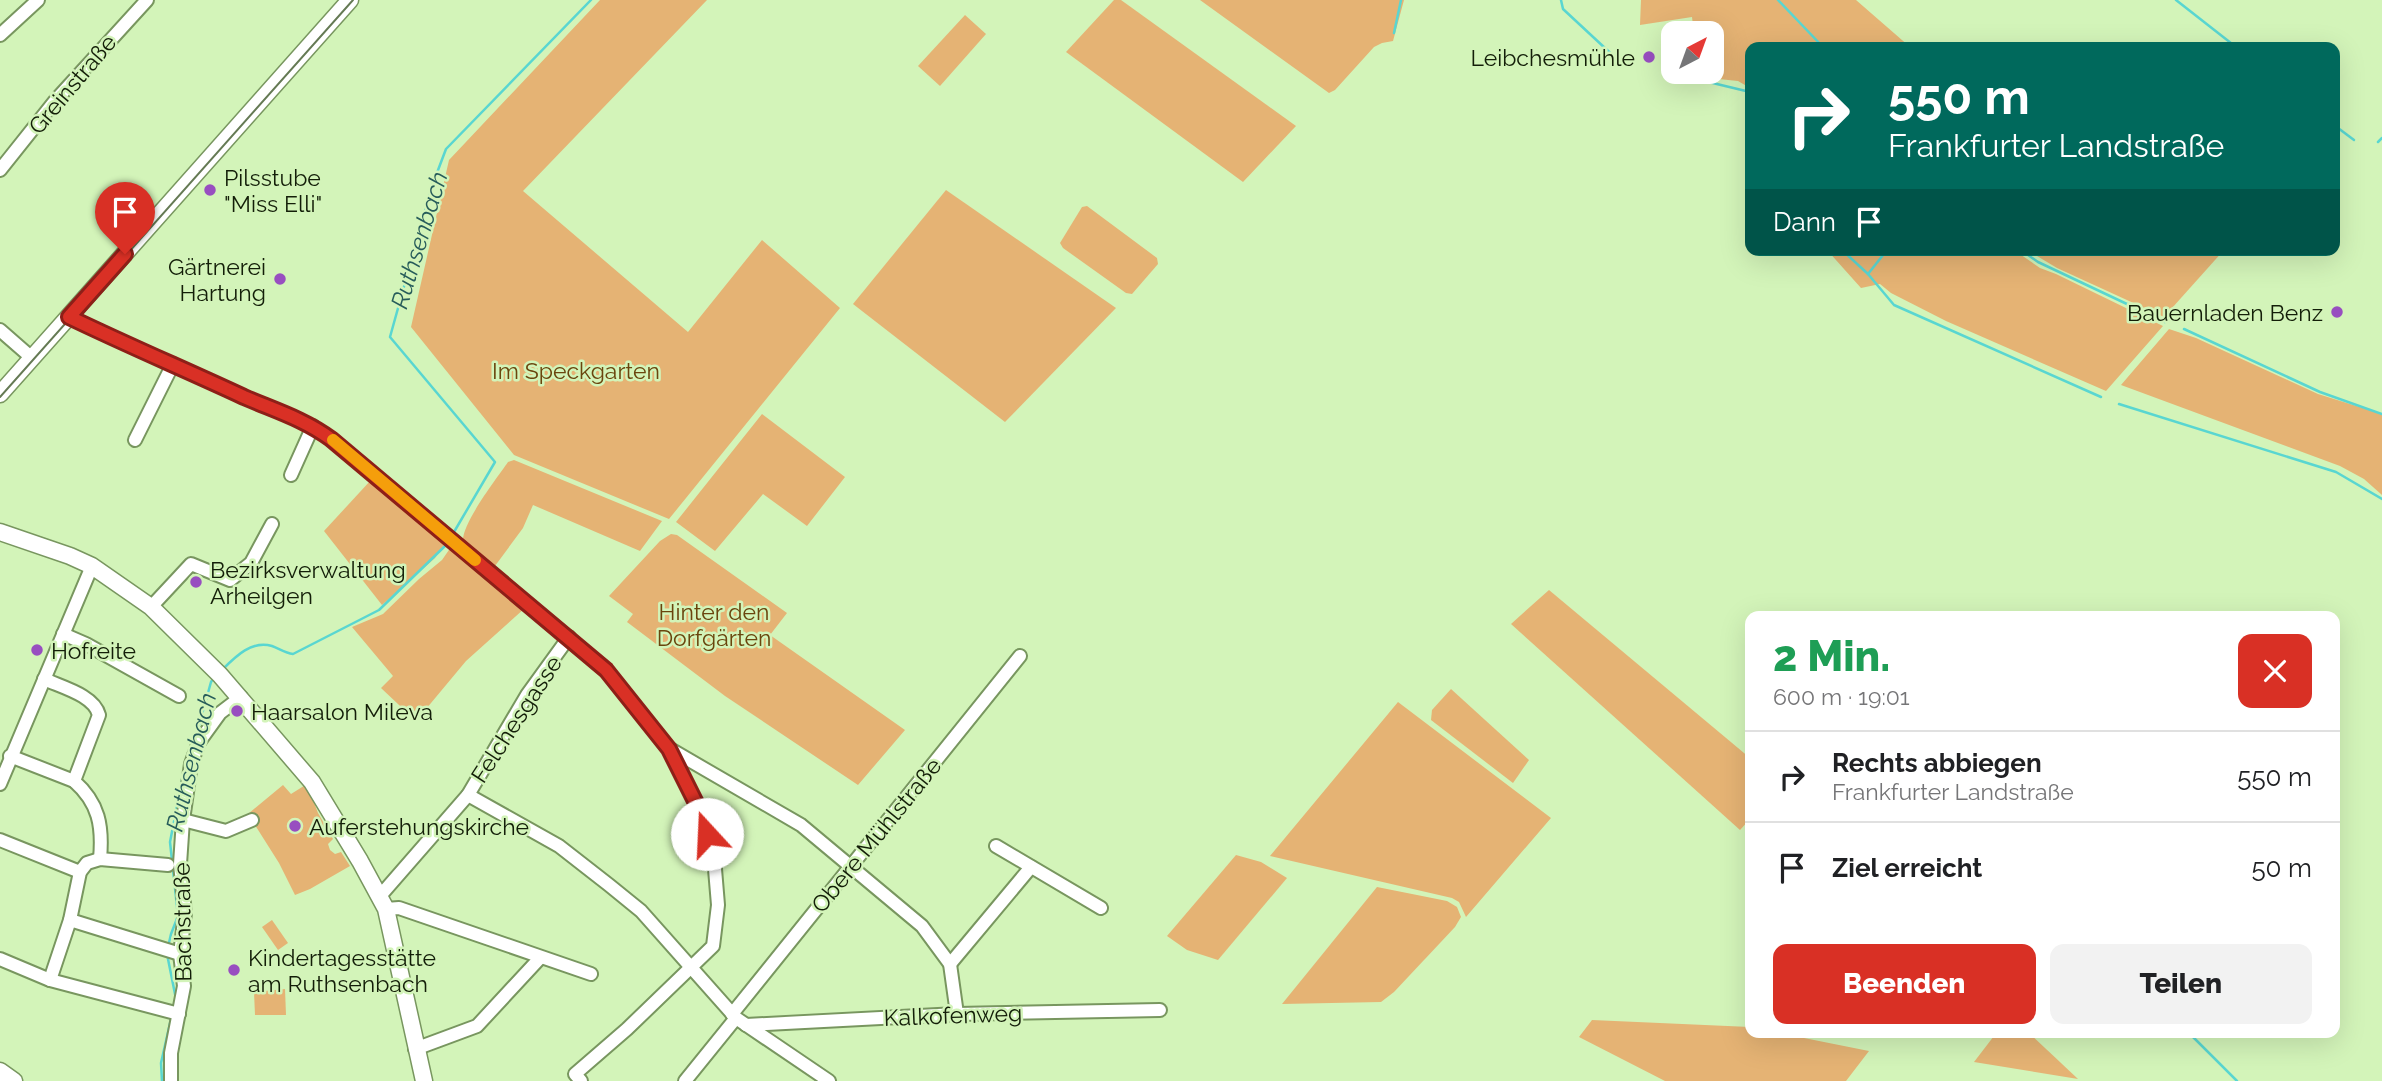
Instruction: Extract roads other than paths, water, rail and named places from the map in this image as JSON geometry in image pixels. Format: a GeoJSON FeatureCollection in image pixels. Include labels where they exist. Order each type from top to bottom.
{"type":"FeatureCollection","features":[{"type":"Feature","properties":{"kind":"street"},"geometry":{"type":"LineString","coordinates":[[0,35],[38,0]]}},
{"type":"Feature","properties":{"kind":"street","name":"Greinstraße"},"geometry":{"type":"LineString","coordinates":[[0,170],[55,100],[147,0]]}},
{"type":"Feature","properties":{"kind":"street"},"geometry":{"type":"LineString","coordinates":[[0,394],[350,0]]}},
{"type":"Feature","properties":{"kind":"street"},"geometry":{"type":"LineString","coordinates":[[69,317],[313,426],[606,670],[669,749],[700,811],[714,857],[718,905],[713,946],[578,1078]]}},
{"type":"Feature","properties":{"kind":"street"},"geometry":{"type":"LineString","coordinates":[[0,330],[32,358]]}},
{"type":"Feature","properties":{"kind":"street"},"geometry":{"type":"LineString","coordinates":[[135,440],[173,364]]}},
{"type":"Feature","properties":{"kind":"street"},"geometry":{"type":"LineString","coordinates":[[291,475],[313,426]]}},
{"type":"Feature","properties":{"kind":"street"},"geometry":{"type":"LineString","coordinates":[[151,607],[191,564],[230,580],[251,563],[272,524]]}},
{"type":"Feature","properties":{"kind":"street"},"geometry":{"type":"LineString","coordinates":[[0,533],[92,566],[151,607],[241,697],[312,782],[383,902],[424,1081]]}},
{"type":"Feature","properties":{"kind":"street"},"geometry":{"type":"LineString","coordinates":[[0,783],[92,566]]}},
{"type":"Feature","properties":{"kind":"street"},"geometry":{"type":"LineString","coordinates":[[64,634],[179,696]]}},
{"type":"Feature","properties":{"kind":"street","name":"Felchesgasse"},"geometry":{"type":"LineString","coordinates":[[383,902],[468,795],[527,695],[569,637]]}},
{"type":"Feature","properties":{"kind":"street","name":"Obere Mühlstraße"},"geometry":{"type":"LineString","coordinates":[[685,1081],[738,1019],[851,865],[1020,656]]}},
{"type":"Feature","properties":{"kind":"street"},"geometry":{"type":"LineString","coordinates":[[44,679],[85,698],[97,709],[99,715],[74,781]]}},
{"type":"Feature","properties":{"kind":"street","name":"Bachstraße"},"geometry":{"type":"LineString","coordinates":[[171,1081],[174,1012],[184,986],[180,954],[186,914],[180,864],[191,764],[199,742],[220,713],[241,697]]}},
{"type":"Feature","properties":{"kind":"street"},"geometry":{"type":"LineString","coordinates":[[669,749],[801,825],[922,926],[950,964],[957,1014]]}},
{"type":"Feature","properties":{"kind":"street"},"geometry":{"type":"LineString","coordinates":[[10,756],[74,781],[87,793],[94,804],[101,834],[100,859]]}},
{"type":"Feature","properties":{"kind":"street"},"geometry":{"type":"LineString","coordinates":[[468,795],[559,846],[599,877],[641,911],[738,1019],[829,1081]]}},
{"type":"Feature","properties":{"kind":"street"},"geometry":{"type":"LineString","coordinates":[[183,821],[226,831],[251,820]]}},
{"type":"Feature","properties":{"kind":"street"},"geometry":{"type":"LineString","coordinates":[[0,840],[80,872]]}},
{"type":"Feature","properties":{"kind":"street"},"geometry":{"type":"LineString","coordinates":[[996,846],[1101,908]]}},
{"type":"Feature","properties":{"kind":"street"},"geometry":{"type":"LineString","coordinates":[[50,980],[71,920],[80,872],[87,863],[100,859],[168,865]]}},
{"type":"Feature","properties":{"kind":"street"},"geometry":{"type":"LineString","coordinates":[[950,964],[1031,867]]}},
{"type":"Feature","properties":{"kind":"street"},"geometry":{"type":"LineString","coordinates":[[383,902],[591,974]]}},
{"type":"Feature","properties":{"kind":"street"},"geometry":{"type":"LineString","coordinates":[[71,920],[180,954]]}},
{"type":"Feature","properties":{"kind":"street"},"geometry":{"type":"LineString","coordinates":[[415,1049],[477,1026],[540,958]]}},
{"type":"Feature","properties":{"kind":"street"},"geometry":{"type":"LineString","coordinates":[[0,959],[50,980],[174,1012]]}},
{"type":"Feature","properties":{"kind":"street","name":"Kalkofenweg"},"geometry":{"type":"LineString","coordinates":[[738,1019],[1160,1010]]}},
{"type":"Feature","properties":{"kind":"street"},"geometry":{"type":"LineString","coordinates":[[0,1071],[14,1081]]}},
{"type":"Feature","properties":{"kind":"waterway","name":"Ruthsenbach"},"geometry":{"type":"LineString","coordinates":[[454,532],[495,462],[390,337],[432,186],[446,149],[591,0]]}},
{"type":"Feature","properties":{"kind":"waterway"},"geometry":{"type":"LineString","coordinates":[[1394,33],[1401,0]]}},
{"type":"Feature","properties":{"kind":"waterway"},"geometry":{"type":"LineString","coordinates":[[1561,0],[1563,9],[1620,62]]}},
{"type":"Feature","properties":{"kind":"waterway"},"geometry":{"type":"LineString","coordinates":[[1778,0],[1818,42]]}},
{"type":"Feature","properties":{"kind":"waterway"},"geometry":{"type":"LineString","coordinates":[[2176,0],[2230,42]]}},
{"type":"Feature","properties":{"kind":"waterway"},"geometry":{"type":"LineString","coordinates":[[1717,84],[1745,91]]}},
{"type":"Feature","properties":{"kind":"waterway"},"geometry":{"type":"LineString","coordinates":[[2340,130],[2354,140]]}},
{"type":"Feature","properties":{"kind":"waterway"},"geometry":{"type":"LineString","coordinates":[[2378,142],[2382,138]]}},
{"type":"Feature","properties":{"kind":"waterway"},"geometry":{"type":"LineString","coordinates":[[1848,256],[1894,305],[2101,397]]}},
{"type":"Feature","properties":{"kind":"waterway"},"geometry":{"type":"LineString","coordinates":[[1868,274],[1882,256]]}},
{"type":"Feature","properties":{"kind":"waterway"},"geometry":{"type":"LineString","coordinates":[[2030,256],[2165,322]]}},
{"type":"Feature","properties":{"kind":"waterway"},"geometry":{"type":"LineString","coordinates":[[2184,329],[2320,392],[2382,414]]}},
{"type":"Feature","properties":{"kind":"waterway"},"geometry":{"type":"LineString","coordinates":[[2119,404],[2336,472],[2382,499]]}},
{"type":"Feature","properties":{"kind":"waterway","name":"Ruthsenbach"},"geometry":{"type":"LineString","coordinates":[[223,669],[239,654],[258,645],[272,646],[293,654],[379,610],[445,546]]}},
{"type":"Feature","properties":{"kind":"waterway","name":"Ruthsenbach"},"geometry":{"type":"LineString","coordinates":[[196,736],[213,679]]}},
{"type":"Feature","properties":{"kind":"waterway","name":"Ruthsenbach"},"geometry":{"type":"LineString","coordinates":[[168,947],[178,916],[170,842],[185,765]]}},
{"type":"Feature","properties":{"kind":"waterway","name":"Ruthsenbach"},"geometry":{"type":"LineString","coordinates":[[167,954],[176,999]]}},
{"type":"Feature","properties":{"kind":"waterway","name":"Ruthsenbach"},"geometry":{"type":"LineString","coordinates":[[162,1081],[161,1063],[171,1019]]}},
{"type":"Feature","properties":{"kind":"waterway"},"geometry":{"type":"LineString","coordinates":[[2194,1038],[2237,1081]]}},
{"type":"Feature","properties":{"kind":"tram line"},"geometry":{"type":"LineString","coordinates":[[0,397],[353,0]]}},
{"type":"Feature","properties":{"kind":"place","name":"Leibchesmühle"},"geometry":{"type":"Point","coordinates":[1649,57]}},
{"type":"Feature","properties":{"kind":"place","name":"Pilsstube \"Miss Elli\""},"geometry":{"type":"Point","coordinates":[210,190]}},
{"type":"Feature","properties":{"kind":"place","name":"Gärtnerei Hartung"},"geometry":{"type":"Point","coordinates":[280,279]}},
{"type":"Feature","properties":{"kind":"place","name":"Bauernladen Benz"},"geometry":{"type":"Point","coordinates":[2337,312]}},
{"type":"Feature","properties":{"kind":"place","name":"Bezirksverwaltung Arheilgen"},"geometry":{"type":"Point","coordinates":[196,582]}},
{"type":"Feature","properties":{"kind":"place","name":"Hofreite"},"geometry":{"type":"Point","coordinates":[37,650]}},
{"type":"Feature","properties":{"kind":"place","name":"Haarsalon Mileva"},"geometry":{"type":"Point","coordinates":[237,711]}},
{"type":"Feature","properties":{"kind":"place","name":"Auferstehungskirche"},"geometry":{"type":"Point","coordinates":[295,826]}},
{"type":"Feature","properties":{"kind":"place","name":"Kindertagesstätte am Ruthsenbach"},"geometry":{"type":"Point","coordinates":[234,970]}},
{"type":"Feature","properties":{"kind":"park label","name":"Im Speckgarten"},"geometry":{"type":"Point","coordinates":[576,370]}},
{"type":"Feature","properties":{"kind":"park label","name":"Hinter den Dorfgärten"},"geometry":{"type":"Point","coordinates":[714,624]}}]}
